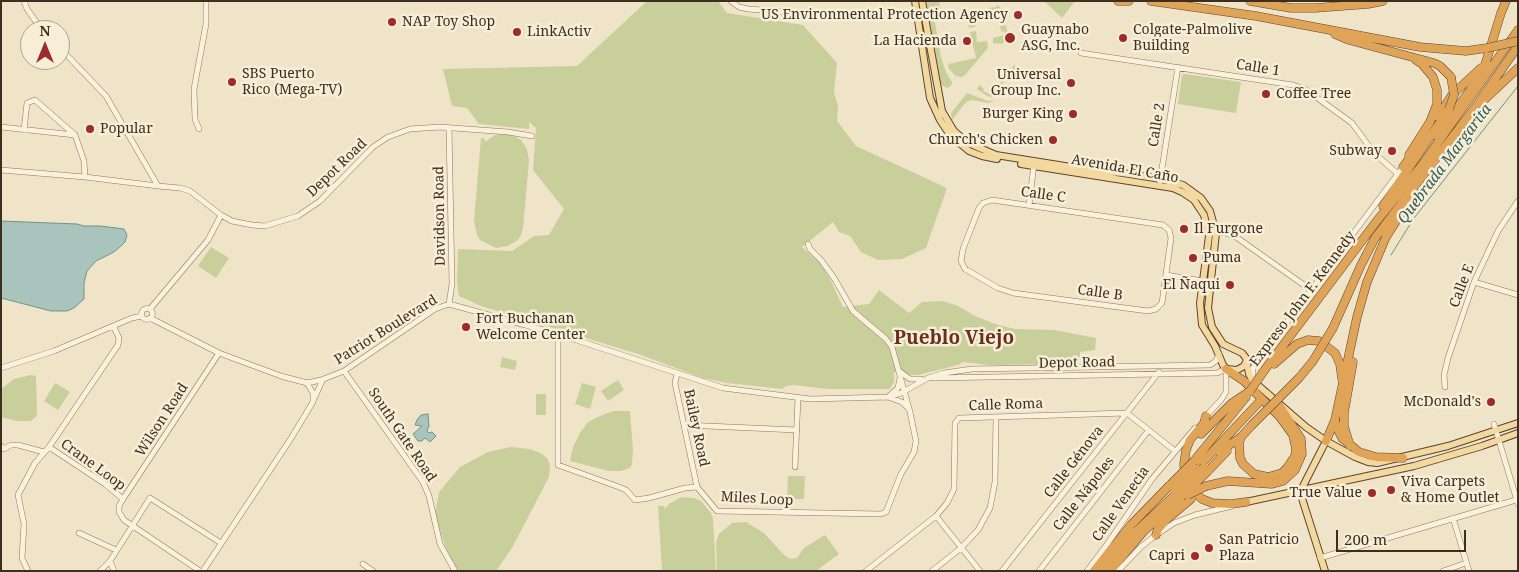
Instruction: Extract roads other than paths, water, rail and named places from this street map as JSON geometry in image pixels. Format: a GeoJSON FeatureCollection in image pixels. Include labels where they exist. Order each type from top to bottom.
{"type":"FeatureCollection","features":[{"type":"Feature","properties":{"kind":"highway"},"geometry":{"type":"LineString","coordinates":[[1118,1],[1128,1]]}},
{"type":"Feature","properties":{"kind":"highway"},"geometry":{"type":"LineString","coordinates":[[1150,1],[1256,16],[1444,50],[1466,51],[1518,41]]}},
{"type":"Feature","properties":{"kind":"highway"},"geometry":{"type":"LineString","coordinates":[[1250,1],[1291,8],[1315,8],[1352,6],[1383,1]]}},
{"type":"Feature","properties":{"kind":"highway"},"geometry":{"type":"LineString","coordinates":[[1376,222],[1470,90],[1485,65],[1506,1]]}},
{"type":"Feature","properties":{"kind":"highway"},"geometry":{"type":"LineString","coordinates":[[1327,29],[1349,40],[1434,63],[1451,77],[1454,95],[1449,110],[1382,206],[1376,222]]}},
{"type":"Feature","properties":{"kind":"highway","name":"Expreso John F. Kennedy"},"geometry":{"type":"LineString","coordinates":[[1202,466],[1266,368],[1376,222],[1422,165],[1518,30]]}},
{"type":"Feature","properties":{"kind":"highway","name":"Expreso John F. Kennedy"},"geometry":{"type":"LineString","coordinates":[[1102,571],[1136,531],[1176,491],[1202,466],[1241,437],[1299,378],[1313,361],[1333,328],[1375,238],[1474,109],[1518,46]]}},
{"type":"Feature","properties":{"kind":"highway"},"geometry":{"type":"LineString","coordinates":[[1403,167],[1430,122],[1437,104],[1437,90],[1433,77],[1422,64],[1410,56]]}},
{"type":"Feature","properties":{"kind":"highway"},"geometry":{"type":"LineString","coordinates":[[1403,167],[1452,96],[1485,65]]}},
{"type":"Feature","properties":{"kind":"highway"},"geometry":{"type":"LineString","coordinates":[[1474,109],[1518,68]]}},
{"type":"Feature","properties":{"kind":"highway"},"geometry":{"type":"LineString","coordinates":[[1326,441],[1335,420],[1340,401],[1362,298],[1380,250],[1393,224],[1413,197],[1419,182]]}},
{"type":"Feature","properties":{"kind":"highway"},"geometry":{"type":"LineString","coordinates":[[1350,446],[1344,426],[1344,413],[1356,346],[1357,318]]}},
{"type":"Feature","properties":{"kind":"highway"},"geometry":{"type":"LineString","coordinates":[[1266,368],[1297,344],[1308,340],[1319,341],[1331,349],[1338,359],[1341,373],[1340,401]]}},
{"type":"Feature","properties":{"kind":"highway"},"geometry":{"type":"LineString","coordinates":[[1226,370],[1244,381],[1280,417],[1293,435],[1296,449],[1292,463],[1282,473],[1275,476],[1268,477],[1254,474],[1248,470],[1240,458],[1238,443],[1241,437]]}},
{"type":"Feature","properties":{"kind":"highway"},"geometry":{"type":"LineString","coordinates":[[1184,459],[1191,446],[1206,428],[1232,403],[1250,391]]}},
{"type":"Feature","properties":{"kind":"highway"},"geometry":{"type":"LineString","coordinates":[[1110,571],[1176,491],[1202,466],[1262,399]]}},
{"type":"Feature","properties":{"kind":"highway"},"geometry":{"type":"LineString","coordinates":[[1176,491],[1204,489],[1228,481],[1277,483],[1290,476],[1299,464],[1302,454],[1301,438],[1279,405]]}},
{"type":"Feature","properties":{"kind":"highway"},"geometry":{"type":"LineString","coordinates":[[1206,416],[1204,423],[1188,445],[1184,459],[1187,482],[1198,496],[1212,503],[1231,504],[1246,502]]}},
{"type":"Feature","properties":{"kind":"highway"},"geometry":{"type":"LineString","coordinates":[[1335,420],[1339,433],[1350,446],[1365,454],[1376,457],[1403,458]]}},
{"type":"Feature","properties":{"kind":"highway"},"geometry":{"type":"LineString","coordinates":[[1156,535],[1158,529],[1167,519],[1204,489]]}},
{"type":"Feature","properties":{"kind":"highway","name":"Expreso John F. Kennedy"},"geometry":{"type":"LineString","coordinates":[[1094,571],[1131,525],[1162,493],[1176,491]]}},
{"type":"Feature","properties":{"kind":"main road","name":"Avenida El Caño"},"geometry":{"type":"LineString","coordinates":[[915,1],[930,98],[945,128],[954,139],[975,154],[1160,182],[1194,200],[1202,210],[1213,233],[1208,308],[1210,321],[1223,344],[1242,353],[1246,361]]}},
{"type":"Feature","properties":{"kind":"main road","name":"Avenida El Caño"},"geometry":{"type":"LineString","coordinates":[[922,1],[941,108],[950,126],[968,143],[988,152],[1034,164]]}},
{"type":"Feature","properties":{"kind":"main road","name":"Avenida El Caño"},"geometry":{"type":"LineString","coordinates":[[1213,233],[1203,281],[1200,303],[1201,320],[1226,370]]}},
{"type":"Feature","properties":{"kind":"main road"},"geometry":{"type":"LineString","coordinates":[[1226,370],[1237,370],[1244,366],[1246,361]]}},
{"type":"Feature","properties":{"kind":"main road"},"geometry":{"type":"LineString","coordinates":[[1246,361],[1252,380],[1279,405],[1326,441],[1354,457],[1368,462],[1377,463],[1403,458],[1496,432],[1518,423]]}},
{"type":"Feature","properties":{"kind":"main road"},"geometry":{"type":"LineString","coordinates":[[1246,502],[1300,492],[1414,466],[1518,434]]}},
{"type":"Feature","properties":{"kind":"main road"},"geometry":{"type":"LineString","coordinates":[[1325,571],[1300,492],[1326,441]]}},
{"type":"Feature","properties":{"kind":"street"},"geometry":{"type":"LineString","coordinates":[[24,1],[35,20]]}},
{"type":"Feature","properties":{"kind":"street"},"geometry":{"type":"LineString","coordinates":[[199,129],[195,119],[194,89],[206,24],[206,1]]}},
{"type":"Feature","properties":{"kind":"street"},"geometry":{"type":"LineString","coordinates":[[731,1],[739,7],[748,9],[801,13]]}},
{"type":"Feature","properties":{"kind":"street","name":"Calle 1"},"geometry":{"type":"LineString","coordinates":[[1081,53],[1294,85],[1306,89],[1352,123],[1374,153],[1398,174]]}},
{"type":"Feature","properties":{"kind":"street"},"geometry":{"type":"LineString","coordinates":[[70,58],[106,96],[158,186]]}},
{"type":"Feature","properties":{"kind":"street","name":"Calle 2"},"geometry":{"type":"LineString","coordinates":[[1160,182],[1178,68]]}},
{"type":"Feature","properties":{"kind":"street"},"geometry":{"type":"LineString","coordinates":[[24,130],[27,103],[35,100],[75,135],[84,161],[85,177]]}},
{"type":"Feature","properties":{"kind":"street"},"geometry":{"type":"LineString","coordinates":[[1,127],[75,135]]}},
{"type":"Feature","properties":{"kind":"street","name":"Depot Road"},"geometry":{"type":"LineString","coordinates":[[1,170],[180,188],[190,191],[221,215],[238,222],[265,226],[298,216],[320,201],[373,147],[388,136],[410,129],[427,127],[508,132],[532,136]]}},
{"type":"Feature","properties":{"kind":"street","name":"Davidson Road"},"geometry":{"type":"LineString","coordinates":[[449,128],[452,284],[449,304]]}},
{"type":"Feature","properties":{"kind":"street"},"geometry":{"type":"LineString","coordinates":[[1029,205],[1034,164]]}},
{"type":"Feature","properties":{"kind":"street"},"geometry":{"type":"LineString","coordinates":[[1252,380],[1253,368],[1403,167]]}},
{"type":"Feature","properties":{"kind":"street","name":"Calle C"},"geometry":{"type":"LineString","coordinates":[[963,266],[961,261],[963,249],[979,208],[983,203],[992,200],[1163,225],[1166,228]]}},
{"type":"Feature","properties":{"kind":"street","name":"Calle E"},"geometry":{"type":"LineString","coordinates":[[1445,387],[1444,376],[1448,358],[1474,282],[1498,231],[1518,201]]}},
{"type":"Feature","properties":{"kind":"street"},"geometry":{"type":"LineString","coordinates":[[142,316],[143,310],[150,309],[208,240],[221,215]]}},
{"type":"Feature","properties":{"kind":"street","name":"Calle B"},"geometry":{"type":"LineString","coordinates":[[963,266],[964,269],[998,288],[1013,293],[1148,312],[1156,309],[1162,303],[1171,238],[1166,228]]}},
{"type":"Feature","properties":{"kind":"street"},"geometry":{"type":"LineString","coordinates":[[1213,233],[1225,233],[1236,237],[1311,290]]}},
{"type":"Feature","properties":{"kind":"street","name":"Miles Loop"},"geometry":{"type":"LineString","coordinates":[[697,487],[717,511],[881,514],[886,512],[901,474],[914,452],[916,440],[892,347],[886,339],[853,312],[834,278],[821,260],[810,250],[808,244]]}},
{"type":"Feature","properties":{"kind":"street"},"geometry":{"type":"LineString","coordinates":[[1166,275],[1203,281]]}},
{"type":"Feature","properties":{"kind":"street"},"geometry":{"type":"LineString","coordinates":[[1474,282],[1518,296]]}},
{"type":"Feature","properties":{"kind":"street","name":"Patriot Boulevard"},"geometry":{"type":"LineString","coordinates":[[150,318],[220,353],[281,376],[307,383],[344,371],[435,309],[449,304],[558,334],[723,388],[810,399],[888,397],[904,391]]}},
{"type":"Feature","properties":{"kind":"street"},"geometry":{"type":"LineString","coordinates":[[1,368],[54,351],[132,318],[142,316],[145,319],[150,318],[152,313],[150,309]]}},
{"type":"Feature","properties":{"kind":"street","name":"Crane Loop"},"geometry":{"type":"LineString","coordinates":[[114,327],[119,338],[118,345],[49,447],[105,484],[123,499],[119,506],[119,512],[131,526],[201,571]]}},
{"type":"Feature","properties":{"kind":"street"},"geometry":{"type":"LineString","coordinates":[[558,334],[558,465],[626,490],[635,500],[684,488],[697,487]]}},
{"type":"Feature","properties":{"kind":"street"},"geometry":{"type":"LineString","coordinates":[[1246,361],[1266,350]]}},
{"type":"Feature","properties":{"kind":"street","name":"Wilson Road"},"geometry":{"type":"LineString","coordinates":[[123,499],[220,353]]}},
{"type":"Feature","properties":{"kind":"street","name":"Depot Road"},"geometry":{"type":"LineString","coordinates":[[904,391],[928,378],[944,373],[972,369],[1210,366],[1216,361],[1219,353]]}},
{"type":"Feature","properties":{"kind":"street","name":"Calle Génova"},"geometry":{"type":"LineString","coordinates":[[1002,571],[1159,373],[1161,367]]}},
{"type":"Feature","properties":{"kind":"street","name":"Depot Road"},"geometry":{"type":"LineString","coordinates":[[928,378],[1217,373],[1226,370]]}},
{"type":"Feature","properties":{"kind":"street","name":"Calle Venecia"},"geometry":{"type":"LineString","coordinates":[[1087,571],[1136,500],[1175,451],[1221,400],[1226,392],[1226,370]]}},
{"type":"Feature","properties":{"kind":"street","name":"South Gate Road"},"geometry":{"type":"LineString","coordinates":[[344,371],[424,482],[440,544],[455,571]]}},
{"type":"Feature","properties":{"kind":"street","name":"Bailey Road"},"geometry":{"type":"LineString","coordinates":[[677,374],[675,383],[697,487]]}},
{"type":"Feature","properties":{"kind":"street"},"geometry":{"type":"LineString","coordinates":[[909,409],[902,402],[888,397],[898,388],[899,375],[918,380],[928,378]]}},
{"type":"Feature","properties":{"kind":"street"},"geometry":{"type":"LineString","coordinates":[[201,571],[290,440],[313,402],[324,379]]}},
{"type":"Feature","properties":{"kind":"street"},"geometry":{"type":"LineString","coordinates":[[307,383],[313,392],[313,402]]}},
{"type":"Feature","properties":{"kind":"street"},"geometry":{"type":"LineString","coordinates":[[795,467],[798,398]]}},
{"type":"Feature","properties":{"kind":"street"},"geometry":{"type":"LineString","coordinates":[[1127,413],[1175,451]]}},
{"type":"Feature","properties":{"kind":"street","name":"Calle Roma"},"geometry":{"type":"LineString","coordinates":[[866,571],[936,516],[948,504],[954,489],[955,423],[959,418],[1127,413]]}},
{"type":"Feature","properties":{"kind":"street"},"geometry":{"type":"LineString","coordinates":[[932,571],[961,548],[978,530],[990,508],[995,482],[996,417]]}},
{"type":"Feature","properties":{"kind":"street"},"geometry":{"type":"LineString","coordinates":[[1320,558],[1453,518],[1517,502],[1494,424]]}},
{"type":"Feature","properties":{"kind":"street"},"geometry":{"type":"LineString","coordinates":[[684,425],[797,430]]}},
{"type":"Feature","properties":{"kind":"street","name":"Calle Nápoles"},"geometry":{"type":"LineString","coordinates":[[1039,571],[1148,431]]}},
{"type":"Feature","properties":{"kind":"street"},"geometry":{"type":"LineString","coordinates":[[1,446],[4,449],[11,445],[18,445],[44,452]]}},
{"type":"Feature","properties":{"kind":"street"},"geometry":{"type":"LineString","coordinates":[[28,571],[22,558],[24,524],[18,496],[35,463],[49,447]]}},
{"type":"Feature","properties":{"kind":"street"},"geometry":{"type":"LineString","coordinates":[[100,571],[110,561],[150,498],[221,543]]}},
{"type":"Feature","properties":{"kind":"street"},"geometry":{"type":"LineString","coordinates":[[1118,571],[1156,535],[1174,523],[1195,514],[1246,502]]}},
{"type":"Feature","properties":{"kind":"street"},"geometry":{"type":"LineString","coordinates":[[936,516],[980,571]]}},
{"type":"Feature","properties":{"kind":"street"},"geometry":{"type":"LineString","coordinates":[[1453,518],[1469,571]]}},
{"type":"Feature","properties":{"kind":"street"},"geometry":{"type":"LineString","coordinates":[[79,533],[116,550]]}},
{"type":"Feature","properties":{"kind":"street"},"geometry":{"type":"LineString","coordinates":[[110,561],[114,571]]}},
{"type":"Feature","properties":{"kind":"street"},"geometry":{"type":"LineString","coordinates":[[363,564],[374,571]]}},
{"type":"Feature","properties":{"kind":"street"},"geometry":{"type":"LineString","coordinates":[[1443,571],[1466,564]]}},
{"type":"Feature","properties":{"kind":"water"},"geometry":{"type":"Polygon","coordinates":[[[1,221],[100,226],[124,229],[127,235],[125,242],[121,246],[114,252],[96,261],[87,271],[84,283],[84,299],[74,308],[67,311],[51,311],[1,298],[1,221]]]}},
{"type":"Feature","properties":{"kind":"water"},"geometry":{"type":"Polygon","coordinates":[[[428,414],[429,426],[427,431],[429,433],[432,432],[436,436],[430,442],[425,438],[422,441],[418,441],[413,434],[422,426],[415,425],[421,415],[428,414]]]}},
{"type":"Feature","properties":{"kind":"waterway","name":"Quebrada Margarita"},"geometry":{"type":"LineString","coordinates":[[1391,255],[1414,218],[1518,86]]}},
{"type":"Feature","properties":{"kind":"place","name":"US Environmental Protection Agency"},"geometry":{"type":"Point","coordinates":[1018,15]}},
{"type":"Feature","properties":{"kind":"place","name":"NAP Toy Shop"},"geometry":{"type":"Point","coordinates":[392,22]}},
{"type":"Feature","properties":{"kind":"place","name":"LinkActiv"},"geometry":{"type":"Point","coordinates":[517,32]}},
{"type":"Feature","properties":{"kind":"place","name":"Guaynabo ASG, Inc."},"geometry":{"type":"Point","coordinates":[1010,38]}},
{"type":"Feature","properties":{"kind":"place","name":"Colgate-Palmolive Building"},"geometry":{"type":"Point","coordinates":[1123,38]}},
{"type":"Feature","properties":{"kind":"place","name":"La Hacienda"},"geometry":{"type":"Point","coordinates":[967,41]}},
{"type":"Feature","properties":{"kind":"place","name":"SBS Puerto Rico (Mega-TV)"},"geometry":{"type":"Point","coordinates":[232,82]}},
{"type":"Feature","properties":{"kind":"place","name":"Universal Group Inc."},"geometry":{"type":"Point","coordinates":[1071,83]}},
{"type":"Feature","properties":{"kind":"place","name":"Coffee Tree"},"geometry":{"type":"Point","coordinates":[1266,94]}},
{"type":"Feature","properties":{"kind":"place","name":"Burger King"},"geometry":{"type":"Point","coordinates":[1073,114]}},
{"type":"Feature","properties":{"kind":"place","name":"Popular"},"geometry":{"type":"Point","coordinates":[90,129]}},
{"type":"Feature","properties":{"kind":"place","name":"Church's Chicken"},"geometry":{"type":"Point","coordinates":[1053,140]}},
{"type":"Feature","properties":{"kind":"place","name":"Subway"},"geometry":{"type":"Point","coordinates":[1392,151]}},
{"type":"Feature","properties":{"kind":"place","name":"Il Furgone"},"geometry":{"type":"Point","coordinates":[1184,229]}},
{"type":"Feature","properties":{"kind":"place","name":"Puma"},"geometry":{"type":"Point","coordinates":[1193,258]}},
{"type":"Feature","properties":{"kind":"place","name":"El Ñaqui"},"geometry":{"type":"Point","coordinates":[1230,285]}},
{"type":"Feature","properties":{"kind":"place","name":"Fort Buchanan Welcome Center"},"geometry":{"type":"Point","coordinates":[466,327]}},
{"type":"Feature","properties":{"kind":"place","name":"McDonald's"},"geometry":{"type":"Point","coordinates":[1491,402]}},
{"type":"Feature","properties":{"kind":"place","name":"Viva Carpets & Home Outlet"},"geometry":{"type":"Point","coordinates":[1391,490]}},
{"type":"Feature","properties":{"kind":"place","name":"True Value"},"geometry":{"type":"Point","coordinates":[1372,493]}},
{"type":"Feature","properties":{"kind":"place","name":"San Patricio Plaza"},"geometry":{"type":"Point","coordinates":[1209,548]}},
{"type":"Feature","properties":{"kind":"place","name":"Capri"},"geometry":{"type":"Point","coordinates":[1195,556]}},
{"type":"Feature","properties":{"kind":"district","name":"Pueblo Viejo"},"geometry":{"type":"Point","coordinates":[954,339]}}]}
